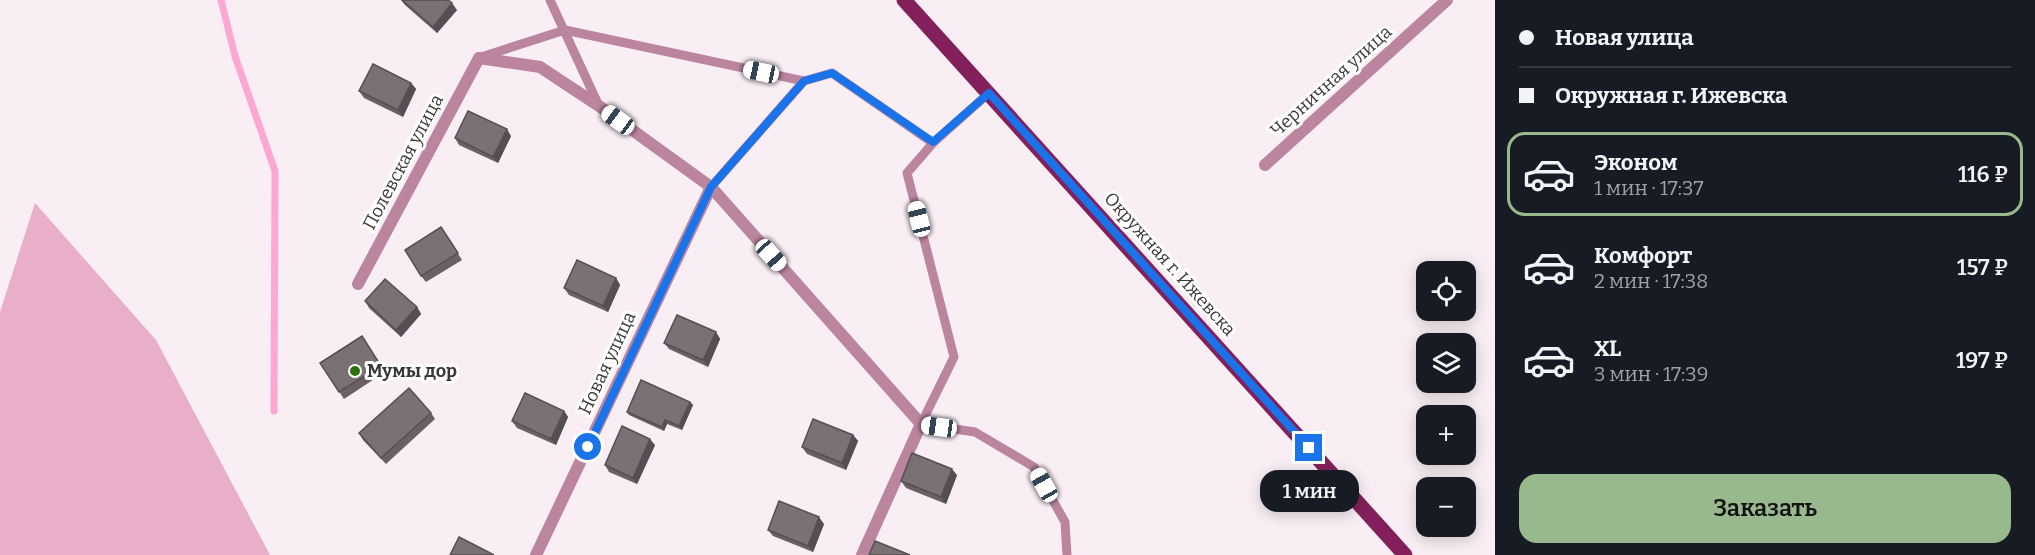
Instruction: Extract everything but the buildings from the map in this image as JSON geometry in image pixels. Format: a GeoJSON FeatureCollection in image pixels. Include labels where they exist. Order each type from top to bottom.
{"type":"FeatureCollection","features":[{"type":"Feature","properties":{"kind":"main road","name":"Окружная г. Ижевска"},"geometry":{"type":"LineString","coordinates":[[904,0],[1405,555]]}},
{"type":"Feature","properties":{"kind":"street","name":"Черничная улица"},"geometry":{"type":"LineString","coordinates":[[1265,165],[1447,0]]}},
{"type":"Feature","properties":{"kind":"street"},"geometry":{"type":"LineString","coordinates":[[479,58],[540,67],[599,106],[711,187],[921,424],[862,555]]}},
{"type":"Feature","properties":{"kind":"street","name":"Полевская улица"},"geometry":{"type":"LineString","coordinates":[[358,284],[479,58]]}},
{"type":"Feature","properties":{"kind":"street","name":"Новая улица"},"geometry":{"type":"LineString","coordinates":[[536,555],[711,187]]}},
{"type":"Feature","properties":{"kind":"lane"},"geometry":{"type":"LineString","coordinates":[[550,0],[599,106]]}},
{"type":"Feature","properties":{"kind":"lane"},"geometry":{"type":"LineString","coordinates":[[479,58],[565,30],[804,81],[832,73],[933,142]]}},
{"type":"Feature","properties":{"kind":"lane"},"geometry":{"type":"LineString","coordinates":[[711,187],[804,81]]}},
{"type":"Feature","properties":{"kind":"lane"},"geometry":{"type":"LineString","coordinates":[[989,93],[933,142],[907,173],[954,357],[921,424],[975,432],[1034,466],[1065,522],[1067,555]]}},
{"type":"Feature","properties":{"kind":"shaded area"},"geometry":{"type":"Polygon","coordinates":[[[35,203],[156,340],[270,555],[0,555],[0,312],[35,203]]]}},
{"type":"Feature","properties":{"kind":"waterway"},"geometry":{"type":"LineString","coordinates":[[221,0],[235,56],[275,171],[274,411]]}},
{"type":"Feature","properties":{"kind":"place","name":"Мумы дор"},"geometry":{"type":"Point","coordinates":[355,371]}},
{"type":"Feature","properties":{"kind":"route"},"geometry":{"type":"LineString","coordinates":[[588,447],[711,187],[804,81],[832,73],[933,142],[989,93],[1309,448]]}}]}
